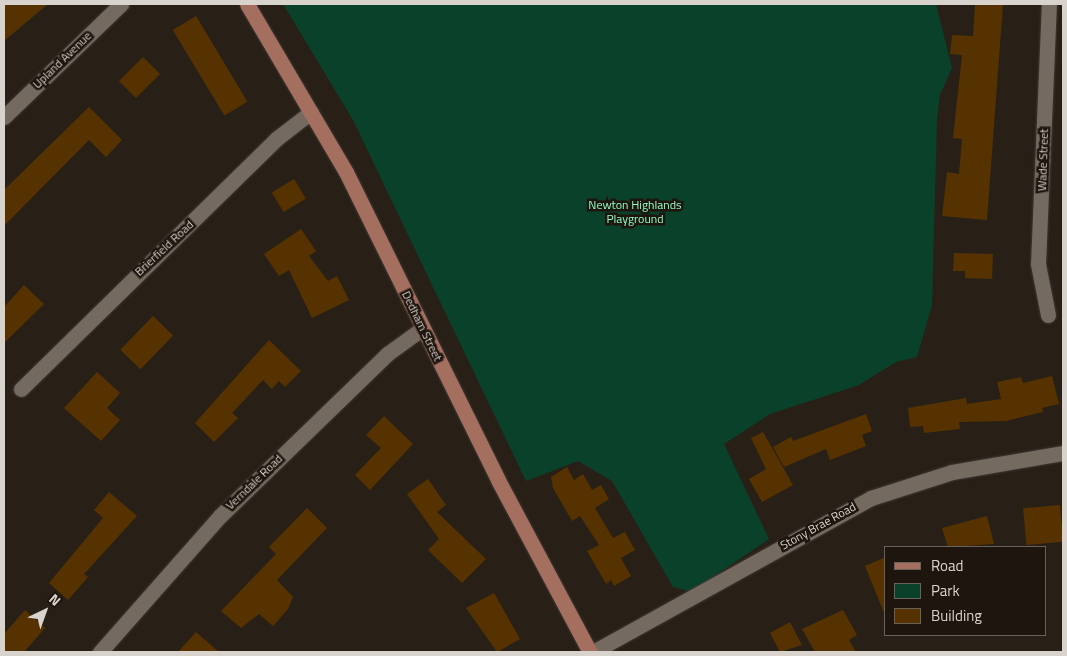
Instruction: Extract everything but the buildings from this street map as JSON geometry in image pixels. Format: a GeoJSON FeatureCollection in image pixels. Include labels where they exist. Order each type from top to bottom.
{"type":"FeatureCollection","features":[{"type":"Feature","properties":{"kind":"main road","name":"Dedham Street"},"geometry":{"type":"LineString","coordinates":[[247,4],[311,112],[592,652]]}},
{"type":"Feature","properties":{"kind":"street","name":"Upland Avenue"},"geometry":{"type":"LineString","coordinates":[[4,116],[121,4]]}},
{"type":"Feature","properties":{"kind":"street","name":"Wade Street"},"geometry":{"type":"LineString","coordinates":[[1048,314],[1038,264],[1049,4]]}},
{"type":"Feature","properties":{"kind":"street","name":"Brierfield Road"},"geometry":{"type":"LineString","coordinates":[[21,389],[276,139],[311,112]]}},
{"type":"Feature","properties":{"kind":"street","name":"Verndale Road"},"geometry":{"type":"LineString","coordinates":[[100,652],[232,504],[387,354],[423,328]]}},
{"type":"Feature","properties":{"kind":"street","name":"Stony Brae Road"},"geometry":{"type":"LineString","coordinates":[[592,652],[871,498],[952,472],[1063,453]]}},
{"type":"Feature","properties":{"kind":"green space","name":"Newton Highlands Playground"},"geometry":{"type":"Polygon","coordinates":[[[283,4],[936,4],[952,68],[940,95],[937,120],[932,305],[917,357],[896,362],[859,385],[770,414],[724,444],[769,539],[691,592],[673,587],[612,481],[578,461],[526,481],[353,120],[283,4]]]}}]}
